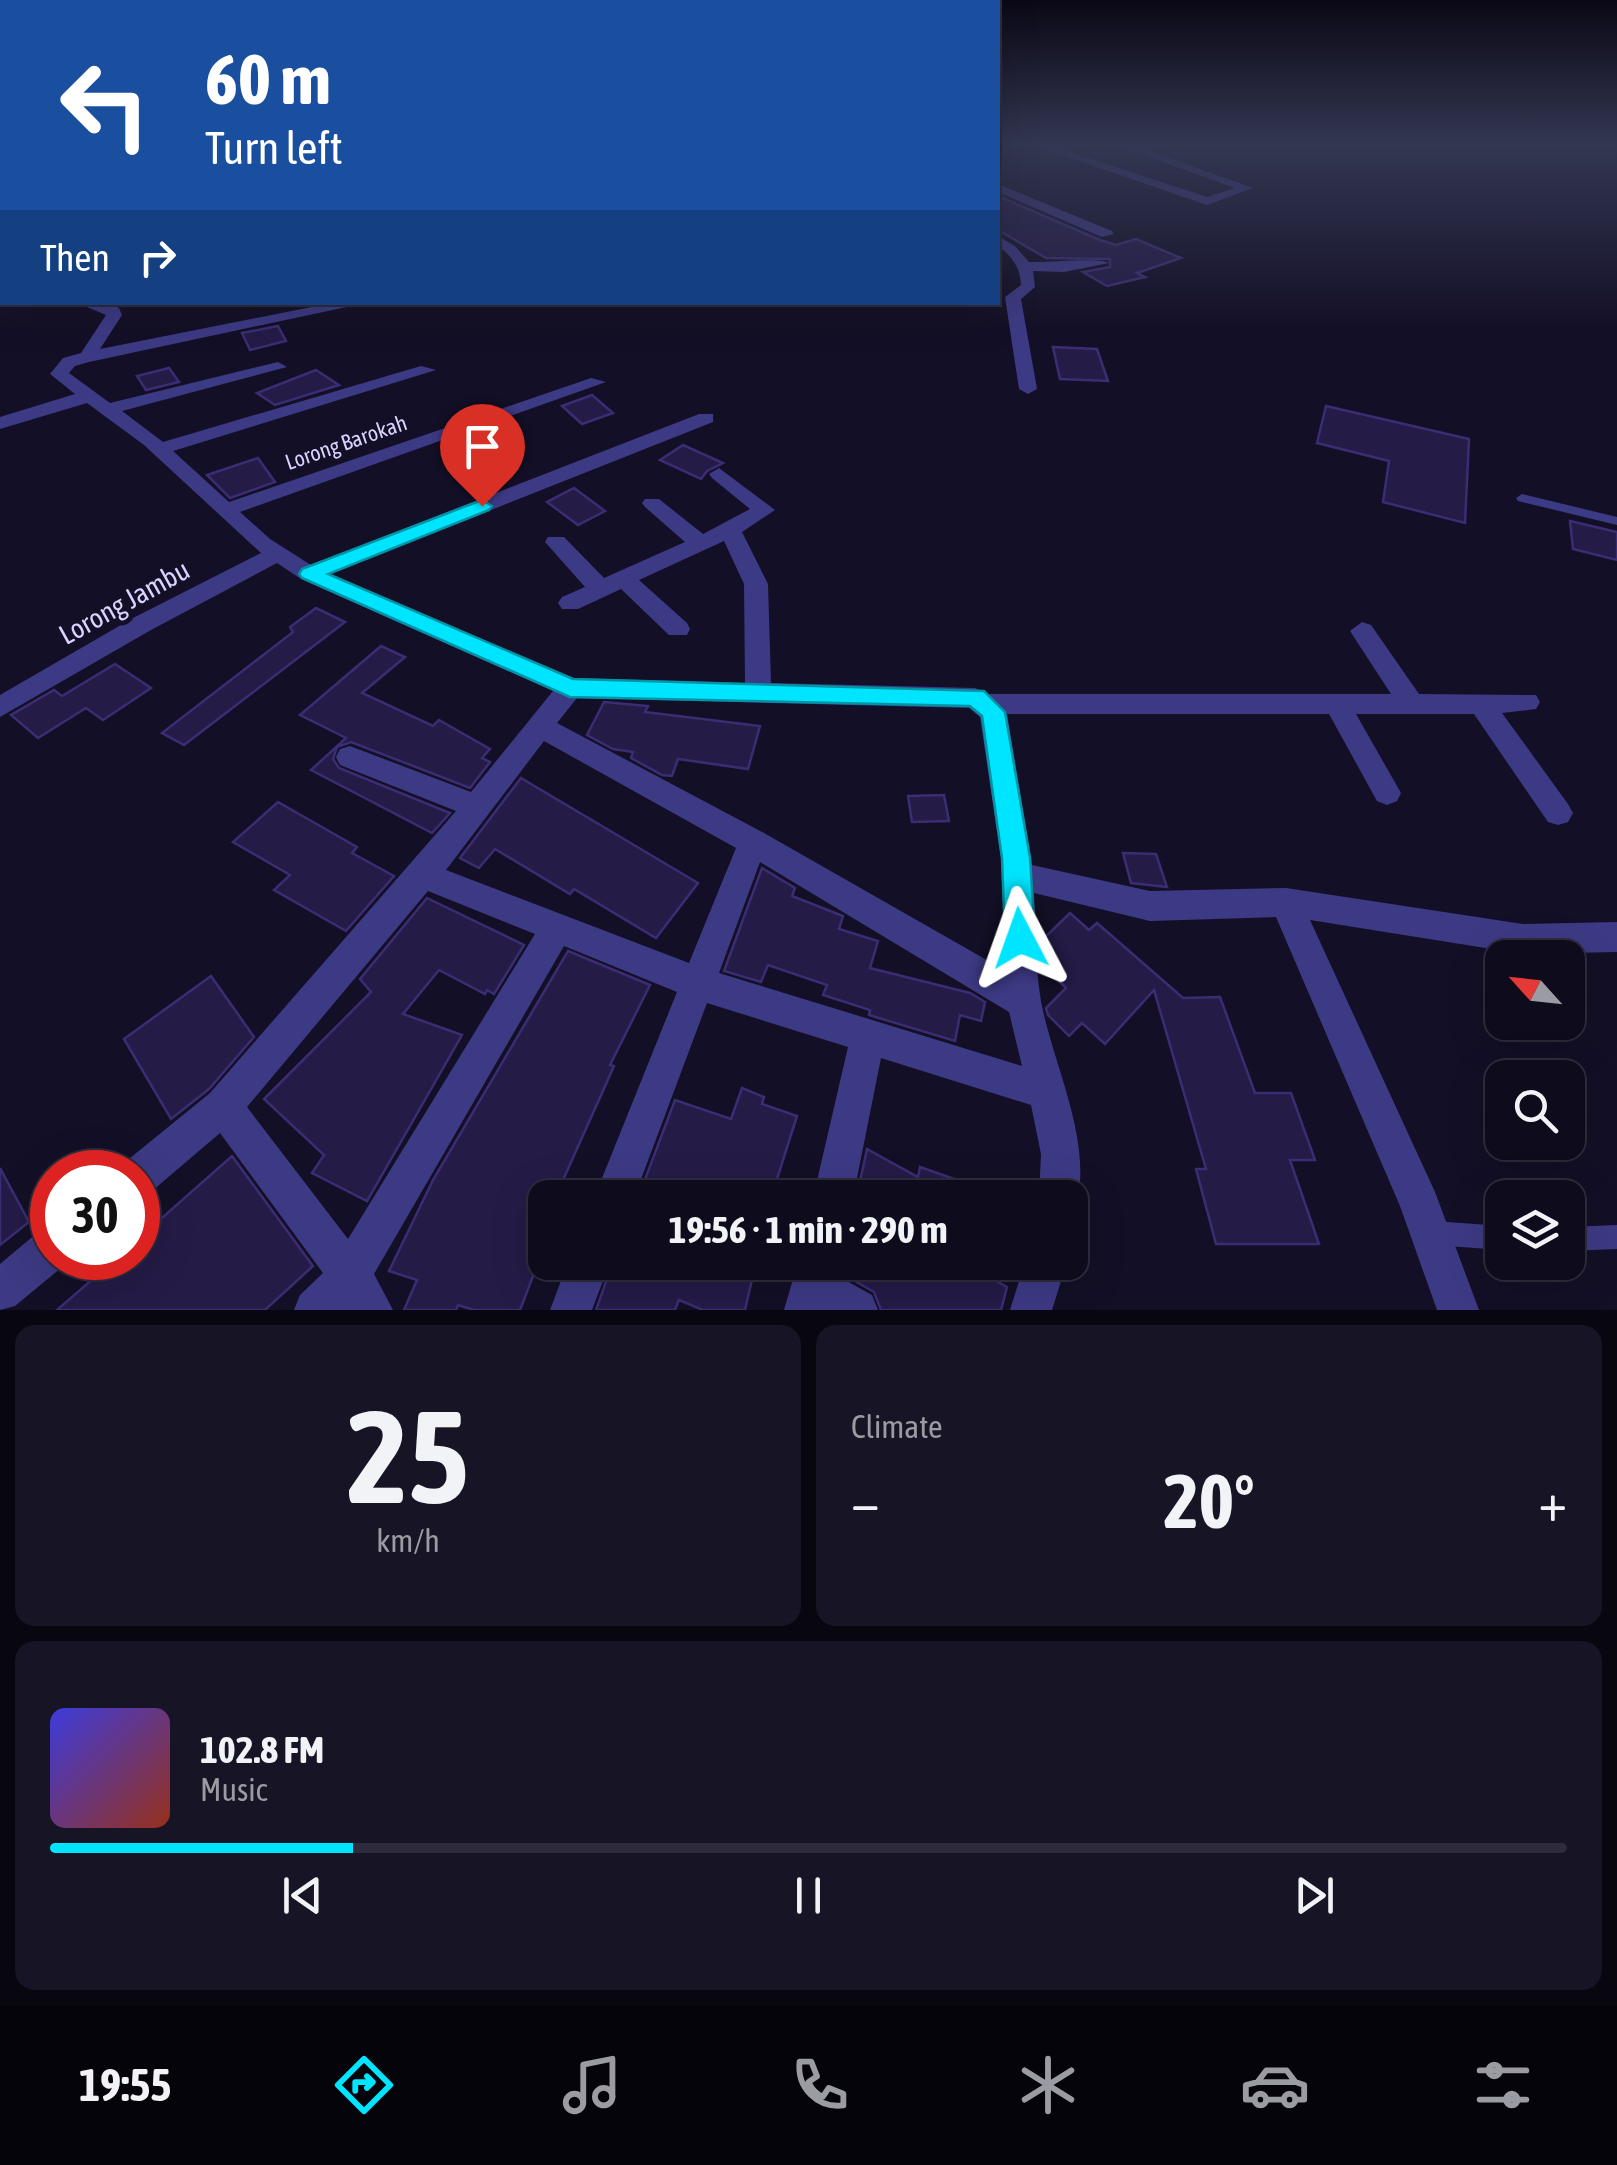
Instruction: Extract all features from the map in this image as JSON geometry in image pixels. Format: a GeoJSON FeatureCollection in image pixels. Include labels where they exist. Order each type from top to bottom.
{"type":"FeatureCollection","features":[{"type":"Feature","properties":{"kind":"street"},"geometry":{"type":"LineString","coordinates":[[1041,206],[1106,234]]}},
{"type":"Feature","properties":{"kind":"street"},"geometry":{"type":"LineString","coordinates":[[1000,241],[1016,250],[1027,275]]}},
{"type":"Feature","properties":{"kind":"street"},"geometry":{"type":"LineString","coordinates":[[1028,390],[1013,297],[1027,275],[1102,263]]}},
{"type":"Feature","properties":{"kind":"street"},"geometry":{"type":"LineString","coordinates":[[97,305],[121,305]]}},
{"type":"Feature","properties":{"kind":"street"},"geometry":{"type":"LineString","coordinates":[[345,305],[86,356],[69,362],[58,374],[160,449],[262,544],[310,574],[570,688],[975,698],[986,704],[993,712],[1016,875],[1024,1001],[1060,1154],[1059,1180]]}},
{"type":"Feature","properties":{"kind":"street"},"geometry":{"type":"LineString","coordinates":[[86,356],[112,324],[112,308]]}},
{"type":"Feature","properties":{"kind":"street"},"geometry":{"type":"LineString","coordinates":[[108,409],[278,367]]}},
{"type":"Feature","properties":{"kind":"street"},"geometry":{"type":"LineString","coordinates":[[160,449],[428,370]]}},
{"type":"Feature","properties":{"kind":"street","name":"Lorong Barokah"},"geometry":{"type":"LineString","coordinates":[[225,510],[597,382]]}},
{"type":"Feature","properties":{"kind":"street"},"geometry":{"type":"LineString","coordinates":[[0,423],[89,396]]}},
{"type":"Feature","properties":{"kind":"street"},"geometry":{"type":"LineString","coordinates":[[310,574],[706,418]]}},
{"type":"Feature","properties":{"kind":"street"},"geometry":{"type":"LineString","coordinates":[[570,603],[730,530],[764,510],[720,474]]}},
{"type":"Feature","properties":{"kind":"street"},"geometry":{"type":"LineString","coordinates":[[652,503],[700,544]]}},
{"type":"Feature","properties":{"kind":"street"},"geometry":{"type":"LineString","coordinates":[[730,530],[756,584],[758,692]]}},
{"type":"Feature","properties":{"kind":"street"},"geometry":{"type":"LineString","coordinates":[[556,542],[601,589]]}},
{"type":"Feature","properties":{"kind":"street","name":"Lorong Jambu"},"geometry":{"type":"LineString","coordinates":[[0,708],[142,624],[279,553]]}},
{"type":"Feature","properties":{"kind":"street"},"geometry":{"type":"LineString","coordinates":[[624,578],[678,629]]}},
{"type":"Feature","properties":{"kind":"street"},"geometry":{"type":"LineString","coordinates":[[1362,630],[1412,704]]}},
{"type":"Feature","properties":{"kind":"street"},"geometry":{"type":"LineString","coordinates":[[160,1158],[222,1106],[423,875],[570,688]]}},
{"type":"Feature","properties":{"kind":"street"},"geometry":{"type":"LineString","coordinates":[[986,704],[1528,702]]}},
{"type":"Feature","properties":{"kind":"street"},"geometry":{"type":"LineString","coordinates":[[1481,704],[1558,813]]}},
{"type":"Feature","properties":{"kind":"street"},"geometry":{"type":"LineString","coordinates":[[1337,705],[1387,793]]}},
{"type":"Feature","properties":{"kind":"street"},"geometry":{"type":"LineString","coordinates":[[541,727],[754,842],[1024,1001]]}},
{"type":"Feature","properties":{"kind":"street"},"geometry":{"type":"LineString","coordinates":[[350,756],[478,807]]}},
{"type":"Feature","properties":{"kind":"street"},"geometry":{"type":"LineString","coordinates":[[621,1180],[754,842]]}},
{"type":"Feature","properties":{"kind":"street"},"geometry":{"type":"LineString","coordinates":[[423,875],[697,984],[1047,1092]]}},
{"type":"Feature","properties":{"kind":"street"},"geometry":{"type":"LineString","coordinates":[[1016,875],[1150,906],[1286,902],[1523,938],[1617,937]]}},
{"type":"Feature","properties":{"kind":"street"},"geometry":{"type":"LineString","coordinates":[[1286,902],[1316,980],[1434,1233],[1458,1310]]}},
{"type":"Feature","properties":{"kind":"street"},"geometry":{"type":"LineString","coordinates":[[315,1310],[361,1292],[558,926]]}},
{"type":"Feature","properties":{"kind":"street"},"geometry":{"type":"LineString","coordinates":[[837,1180],[868,1035]]}},
{"type":"Feature","properties":{"kind":"street"},"geometry":{"type":"LineString","coordinates":[[222,1106],[361,1292]]}},
{"type":"Feature","properties":{"kind":"street"},"geometry":{"type":"LineString","coordinates":[[0,1292],[30,1267]]}},
{"type":"Feature","properties":{"kind":"street"},"geometry":{"type":"LineString","coordinates":[[571,1310],[583,1280]]}},
{"type":"Feature","properties":{"kind":"street"},"geometry":{"type":"LineString","coordinates":[[1030,1310],[1040,1280]]}},
{"type":"Feature","properties":{"kind":"street"},"geometry":{"type":"LineString","coordinates":[[813,1286],[857,1310]]}},
{"type":"Feature","properties":{"kind":"lane"},"geometry":{"type":"LineString","coordinates":[[1522,498],[1617,520]]}},
{"type":"Feature","properties":{"kind":"lane"},"geometry":{"type":"LineString","coordinates":[[1434,1233],[1485,1237]]}},
{"type":"Feature","properties":{"kind":"lane"},"geometry":{"type":"LineString","coordinates":[[1585,1238],[1617,1237]]}},
{"type":"Feature","properties":{"kind":"building"},"geometry":{"type":"Polygon","coordinates":[[[1000,206],[1021,206],[1100,240],[1116,245],[1136,239],[1181,258],[1137,273],[1145,277],[1107,286],[1083,272],[1110,267],[1110,259],[1046,258],[1000,231],[1000,206]]]}},
{"type":"Feature","properties":{"kind":"building"},"geometry":{"type":"Polygon","coordinates":[[[278,326],[286,341],[250,350],[242,333],[278,326]]]}},
{"type":"Feature","properties":{"kind":"building"},"geometry":{"type":"Polygon","coordinates":[[[1053,347],[1097,349],[1108,381],[1060,379],[1053,347]]]}},
{"type":"Feature","properties":{"kind":"building"},"geometry":{"type":"Polygon","coordinates":[[[169,368],[179,382],[146,390],[137,376],[169,368]]]}},
{"type":"Feature","properties":{"kind":"building"},"geometry":{"type":"Polygon","coordinates":[[[316,370],[339,385],[275,405],[257,393],[316,370]]]}},
{"type":"Feature","properties":{"kind":"building"},"geometry":{"type":"Polygon","coordinates":[[[592,395],[613,413],[582,424],[562,406],[592,395]]]}},
{"type":"Feature","properties":{"kind":"building"},"geometry":{"type":"Polygon","coordinates":[[[1326,406],[1469,439],[1465,523],[1383,502],[1389,461],[1317,443],[1326,406]]]}},
{"type":"Feature","properties":{"kind":"building"},"geometry":{"type":"Polygon","coordinates":[[[683,445],[723,463],[701,479],[660,460],[683,445]]]}},
{"type":"Feature","properties":{"kind":"building"},"geometry":{"type":"Polygon","coordinates":[[[258,458],[275,482],[230,498],[207,475],[258,458]]]}},
{"type":"Feature","properties":{"kind":"building"},"geometry":{"type":"Polygon","coordinates":[[[574,488],[605,511],[578,525],[547,502],[574,488]]]}},
{"type":"Feature","properties":{"kind":"building"},"geometry":{"type":"Polygon","coordinates":[[[1570,521],[1617,532],[1617,560],[1573,549],[1570,521]]]}},
{"type":"Feature","properties":{"kind":"building"},"geometry":{"type":"Polygon","coordinates":[[[316,608],[345,622],[184,745],[162,733],[293,632],[290,627],[316,608]]]}},
{"type":"Feature","properties":{"kind":"building"},"geometry":{"type":"Polygon","coordinates":[[[381,646],[405,657],[362,693],[433,726],[439,720],[490,749],[482,758],[490,762],[470,788],[351,742],[337,747],[333,759],[339,768],[450,813],[432,833],[311,770],[346,738],[300,715],[381,646]]]}},
{"type":"Feature","properties":{"kind":"building"},"geometry":{"type":"Polygon","coordinates":[[[115,664],[151,688],[103,720],[86,708],[38,738],[11,715],[54,690],[62,696],[115,664]]]}},
{"type":"Feature","properties":{"kind":"building"},"geometry":{"type":"Polygon","coordinates":[[[604,702],[648,706],[645,712],[760,726],[748,769],[678,759],[672,776],[662,775],[631,758],[633,752],[613,749],[587,735],[604,702]]]}},
{"type":"Feature","properties":{"kind":"building"},"geometry":{"type":"Polygon","coordinates":[[[521,778],[698,883],[656,938],[574,889],[570,894],[495,849],[479,868],[460,858],[521,778]]]}},
{"type":"Feature","properties":{"kind":"building"},"geometry":{"type":"Polygon","coordinates":[[[944,795],[949,821],[912,822],[908,796],[944,795]]]}},
{"type":"Feature","properties":{"kind":"building"},"geometry":{"type":"Polygon","coordinates":[[[278,802],[357,847],[352,853],[394,876],[346,931],[274,890],[290,875],[233,842],[278,802]]]}},
{"type":"Feature","properties":{"kind":"building"},"geometry":{"type":"Polygon","coordinates":[[[1123,853],[1156,854],[1167,887],[1131,883],[1123,853]]]}},
{"type":"Feature","properties":{"kind":"building"},"geometry":{"type":"Polygon","coordinates":[[[762,868],[795,888],[792,896],[843,916],[839,929],[878,941],[870,968],[970,993],[985,1002],[981,1021],[960,1015],[955,1041],[869,1015],[870,1010],[823,995],[827,985],[768,965],[761,982],[724,971],[762,868]]]}},
{"type":"Feature","properties":{"kind":"building"},"geometry":{"type":"Polygon","coordinates":[[[427,898],[524,945],[494,994],[487,990],[485,994],[439,970],[403,1014],[462,1035],[367,1201],[312,1173],[324,1155],[264,1099],[371,992],[360,979],[427,898]]]}},
{"type":"Feature","properties":{"kind":"building"},"geometry":{"type":"Polygon","coordinates":[[[1070,913],[1089,930],[1097,923],[1183,998],[1220,997],[1255,1093],[1291,1093],[1315,1160],[1290,1160],[1319,1244],[1216,1244],[1196,1169],[1206,1169],[1154,990],[1105,1044],[1082,1023],[1069,1036],[1048,1015],[1046,1008],[1066,988],[1049,971],[1058,962],[1040,942],[1070,913]]]}},
{"type":"Feature","properties":{"kind":"building"},"geometry":{"type":"Polygon","coordinates":[[[568,951],[650,985],[610,1065],[614,1066],[563,1180],[528,1180],[528,1280],[532,1280],[520,1310],[474,1310],[458,1305],[456,1310],[404,1310],[417,1280],[389,1271],[433,1180],[568,951]]]}},
{"type":"Feature","properties":{"kind":"building"},"geometry":{"type":"Polygon","coordinates":[[[211,976],[254,1037],[209,1089],[171,1119],[124,1039],[211,976]]]}},
{"type":"Feature","properties":{"kind":"building"},"geometry":{"type":"Polygon","coordinates":[[[742,1088],[764,1097],[762,1104],[797,1116],[777,1180],[645,1180],[675,1100],[731,1119],[742,1088]]]}},
{"type":"Feature","properties":{"kind":"building"},"geometry":{"type":"Polygon","coordinates":[[[867,1149],[918,1177],[920,1167],[957,1180],[860,1180],[867,1149]]]}},
{"type":"Feature","properties":{"kind":"building"},"geometry":{"type":"Polygon","coordinates":[[[232,1156],[313,1266],[265,1310],[57,1310],[92,1280],[160,1280],[160,1220],[232,1156]]]}},
{"type":"Feature","properties":{"kind":"building"},"geometry":{"type":"Polygon","coordinates":[[[0,1168],[29,1222],[0,1245],[0,1168]]]}},
{"type":"Feature","properties":{"kind":"building"},"geometry":{"type":"Polygon","coordinates":[[[607,1280],[752,1280],[745,1310],[703,1310],[679,1300],[675,1310],[596,1310],[607,1280]]]}},
{"type":"Feature","properties":{"kind":"building"},"geometry":{"type":"Polygon","coordinates":[[[853,1280],[995,1280],[1007,1287],[1001,1310],[881,1310],[874,1292],[853,1280]]]}},
{"type":"Feature","properties":{"kind":"route"},"geometry":{"type":"LineString","coordinates":[[482,506],[310,574],[570,688],[975,698],[993,712],[1016,858],[1020,938]]}}]}
